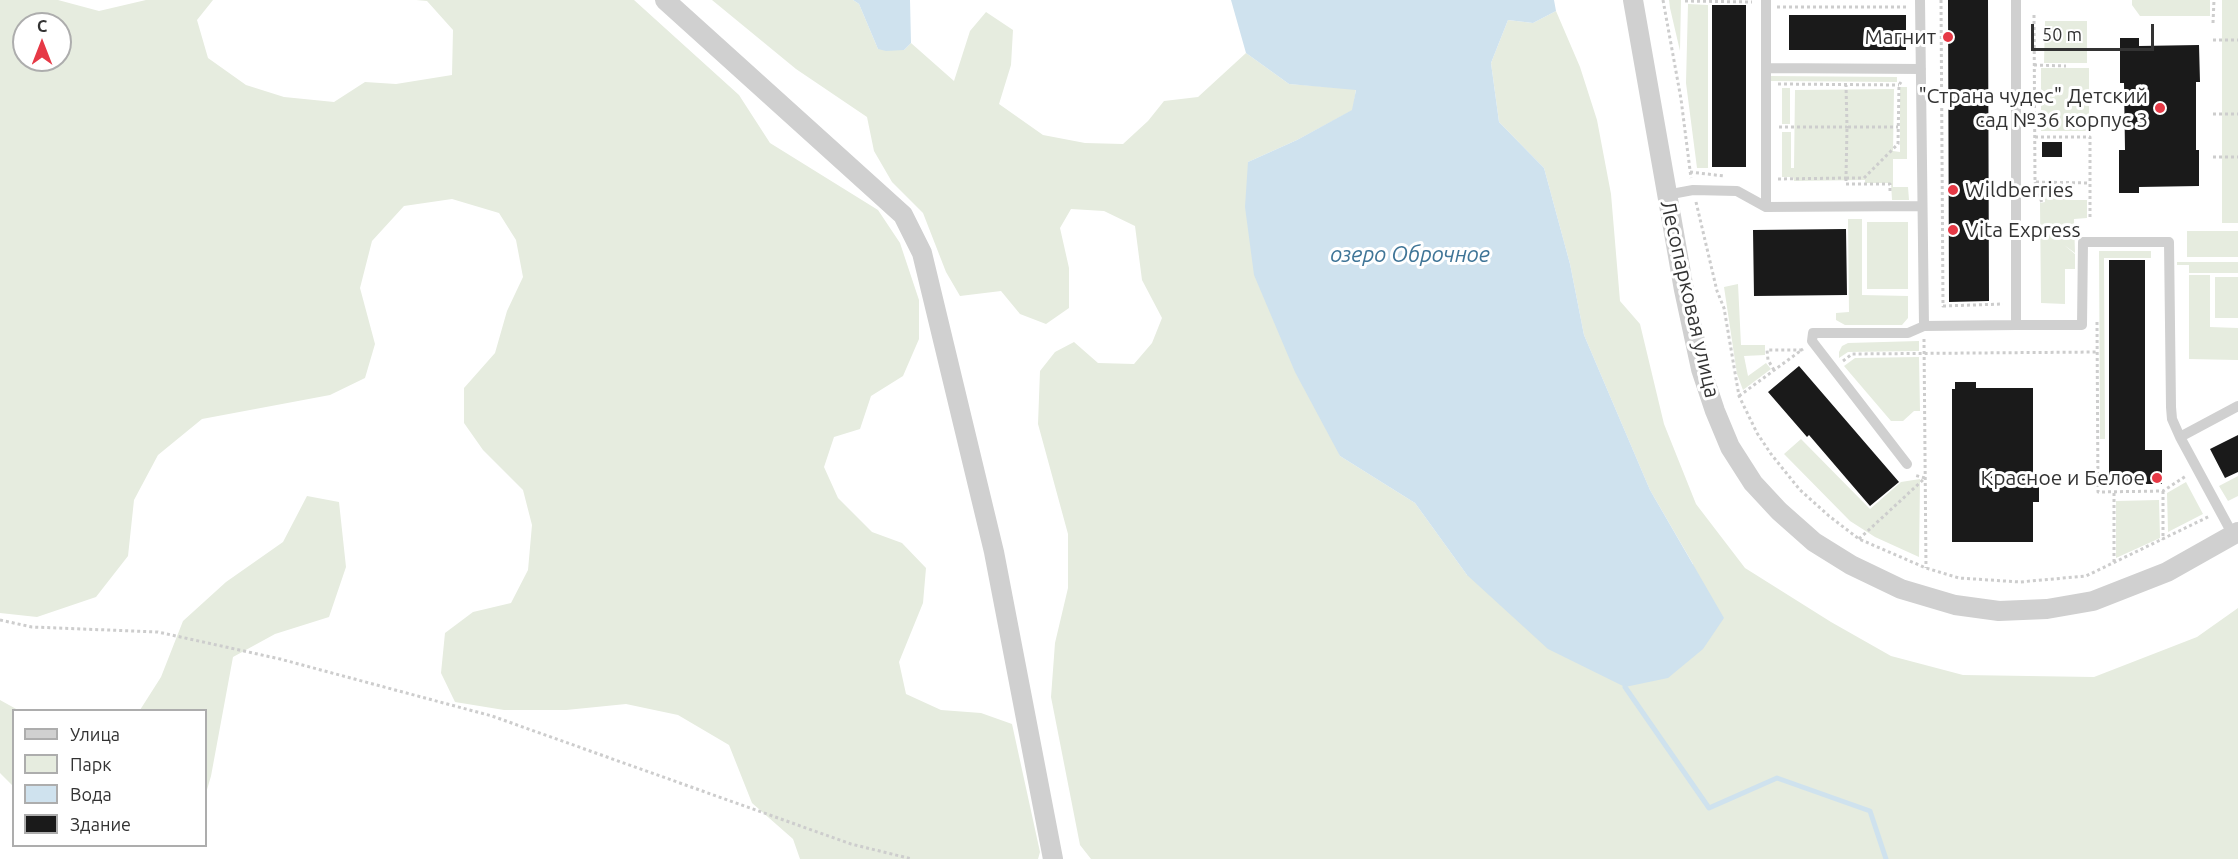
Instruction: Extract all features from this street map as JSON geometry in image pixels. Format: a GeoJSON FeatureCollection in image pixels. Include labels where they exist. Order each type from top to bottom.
{"type":"FeatureCollection","features":[{"type":"Feature","properties":{"kind":"street"},"geometry":{"type":"LineString","coordinates":[[665,0],[903,216],[922,253],[994,552],[1053,859]]}},
{"type":"Feature","properties":{"kind":"street","name":"Лесопарковая улица"},"geometry":{"type":"LineString","coordinates":[[1633,0],[1666,195],[1701,369],[1730,447],[1753,483],[1779,511],[1814,542],[1851,565],[1902,589],[1955,605],[1999,611],[2048,609],[2093,602],[2168,572],[2235,534]]}},
{"type":"Feature","properties":{"kind":"lane"},"geometry":{"type":"LineString","coordinates":[[2016,0],[2016,325]]}},
{"type":"Feature","properties":{"kind":"lane"},"geometry":{"type":"LineString","coordinates":[[1766,4],[1766,207]]}},
{"type":"Feature","properties":{"kind":"lane"},"geometry":{"type":"LineString","coordinates":[[1916,4],[1924,326]]}},
{"type":"Feature","properties":{"kind":"lane"},"geometry":{"type":"LineString","coordinates":[[1766,68],[1917,69]]}},
{"type":"Feature","properties":{"kind":"lane"},"geometry":{"type":"LineString","coordinates":[[1666,195],[1693,190],[1737,191],[1766,207],[1922,206]]}},
{"type":"Feature","properties":{"kind":"lane"},"geometry":{"type":"LineString","coordinates":[[1907,468],[1812,341],[1812,333],[1908,333],[1924,326],[2082,325],[2083,242],[2169,242],[2172,419],[2235,534]]}},
{"type":"Feature","properties":{"kind":"lane"},"geometry":{"type":"LineString","coordinates":[[2180,437],[2238,406]]}},
{"type":"Feature","properties":{"kind":"path"},"geometry":{"type":"LineString","coordinates":[[1941,0],[1943,306],[2003,306],[2003,294]]}},
{"type":"Feature","properties":{"kind":"path"},"geometry":{"type":"LineString","coordinates":[[2214,0],[2214,23]]}},
{"type":"Feature","properties":{"kind":"path"},"geometry":{"type":"LineString","coordinates":[[1685,1],[1755,2],[1755,8],[1766,4],[1916,4]]}},
{"type":"Feature","properties":{"kind":"path"},"geometry":{"type":"LineString","coordinates":[[2034,15],[2035,182],[2042,203]]}},
{"type":"Feature","properties":{"kind":"path"},"geometry":{"type":"LineString","coordinates":[[2214,39],[2238,39]]}},
{"type":"Feature","properties":{"kind":"path"},"geometry":{"type":"LineString","coordinates":[[2034,65],[2066,66]]}},
{"type":"Feature","properties":{"kind":"path"},"geometry":{"type":"LineString","coordinates":[[1766,84],[1899,85],[1917,69]]}},
{"type":"Feature","properties":{"kind":"path"},"geometry":{"type":"LineString","coordinates":[[1846,85],[1846,178]]}},
{"type":"Feature","properties":{"kind":"path"},"geometry":{"type":"LineString","coordinates":[[1766,179],[1864,178],[1898,144],[1899,85]]}},
{"type":"Feature","properties":{"kind":"path"},"geometry":{"type":"LineString","coordinates":[[2214,114],[2238,114]]}},
{"type":"Feature","properties":{"kind":"path"},"geometry":{"type":"LineString","coordinates":[[1766,127],[1898,127]]}},
{"type":"Feature","properties":{"kind":"path"},"geometry":{"type":"LineString","coordinates":[[2035,137],[2090,137],[2090,218]]}},
{"type":"Feature","properties":{"kind":"path"},"geometry":{"type":"LineString","coordinates":[[2214,157],[2238,157]]}},
{"type":"Feature","properties":{"kind":"path"},"geometry":{"type":"LineString","coordinates":[[1690,172],[1734,177]]}},
{"type":"Feature","properties":{"kind":"path"},"geometry":{"type":"LineString","coordinates":[[2035,182],[2090,183]]}},
{"type":"Feature","properties":{"kind":"path"},"geometry":{"type":"LineString","coordinates":[[2097,317],[2098,492],[2163,491],[2186,476]]}},
{"type":"Feature","properties":{"kind":"path"},"geometry":{"type":"LineString","coordinates":[[1924,326],[1926,568]]}},
{"type":"Feature","properties":{"kind":"path"},"geometry":{"type":"LineString","coordinates":[[1739,396],[1812,341]]}},
{"type":"Feature","properties":{"kind":"path"},"geometry":{"type":"LineString","coordinates":[[1802,349],[1810,358]]}},
{"type":"Feature","properties":{"kind":"path"},"geometry":{"type":"LineString","coordinates":[[1774,370],[1768,360],[1767,350],[1802,349]]}},
{"type":"Feature","properties":{"kind":"path"},"geometry":{"type":"LineString","coordinates":[[1834,369],[1852,354],[2097,352]]}},
{"type":"Feature","properties":{"kind":"path"},"geometry":{"type":"LineString","coordinates":[[1907,468],[1925,478]]}},
{"type":"Feature","properties":{"kind":"path"},"geometry":{"type":"LineString","coordinates":[[1859,538],[1925,478]]}},
{"type":"Feature","properties":{"kind":"path"},"geometry":{"type":"LineString","coordinates":[[2163,491],[2163,540]]}},
{"type":"Feature","properties":{"kind":"path"},"geometry":{"type":"LineString","coordinates":[[2114,492],[2114,563]]}},
{"type":"Feature","properties":{"kind":"path"},"geometry":{"type":"LineString","coordinates":[[0,620],[32,627],[158,632],[280,659],[492,716],[851,844],[912,859]]}},
{"type":"Feature","properties":{"kind":"green space"},"geometry":{"type":"Polygon","coordinates":[[[0,0],[58,0],[99,11],[146,0],[213,0],[197,20],[208,58],[246,85],[284,97],[334,102],[365,82],[396,84],[452,75],[453,30],[427,1],[416,0],[634,0],[739,95],[770,143],[878,210],[900,243],[919,300],[919,339],[903,376],[871,396],[860,429],[834,437],[824,467],[838,498],[872,532],[902,543],[926,568],[923,603],[899,662],[906,694],[941,710],[981,713],[1012,724],[1040,852],[1038,859],[800,859],[793,839],[752,803],[729,745],[678,715],[626,704],[566,710],[504,710],[455,702],[441,673],[445,633],[473,612],[511,603],[528,570],[532,525],[523,490],[483,450],[464,423],[464,388],[495,353],[507,311],[523,277],[516,240],[499,213],[452,199],[404,206],[372,241],[360,288],[375,344],[365,378],[330,395],[202,419],[158,455],[134,500],[128,556],[96,597],[37,617],[0,613],[0,0]]]}},
{"type":"Feature","properties":{"kind":"green space"},"geometry":{"type":"Polygon","coordinates":[[[712,0],[853,0],[859,4],[878,49],[904,50],[911,43],[954,81],[970,31],[986,12],[1013,30],[1011,65],[999,104],[1043,135],[1085,143],[1123,144],[1148,121],[1164,101],[1198,97],[1246,53],[1289,84],[1356,89],[1353,110],[1297,140],[1248,162],[1340,456],[1415,503],[1467,575],[1693,564],[1650,490],[1584,335],[1570,264],[1544,168],[1499,122],[1491,63],[1508,20],[1533,23],[1556,11],[1580,67],[1597,120],[1611,194],[1620,301],[1640,324],[1664,424],[1696,504],[1745,568],[1831,622],[1891,656],[1963,675],[2094,677],[2197,637],[2238,608],[2238,859],[1091,859],[1080,845],[1051,697],[1055,643],[1068,588],[1068,534],[1038,424],[1040,371],[1055,352],[1074,342],[1098,363],[1134,364],[1152,343],[1162,318],[1142,280],[1135,226],[1104,211],[1071,209],[1060,228],[1069,268],[1069,308],[1046,324],[1020,314],[1001,291],[960,296],[946,272],[923,213],[892,182],[874,151],[867,117],[796,69],[712,0]]]}},
{"type":"Feature","properties":{"kind":"green space"},"geometry":{"type":"Polygon","coordinates":[[[1669,0],[1681,0],[1680,51],[1670,8],[1669,0]]]}},
{"type":"Feature","properties":{"kind":"green space"},"geometry":{"type":"Polygon","coordinates":[[[2132,0],[2210,0],[2210,16],[2140,16],[2132,5],[2132,0]]]}},
{"type":"Feature","properties":{"kind":"green space"},"geometry":{"type":"Polygon","coordinates":[[[2222,0],[2238,0],[2238,223],[2222,223],[2222,0]]]}},
{"type":"Feature","properties":{"kind":"green space"},"geometry":{"type":"Polygon","coordinates":[[[1688,4],[1708,5],[1708,168],[1697,168],[1686,83],[1688,4]]]}},
{"type":"Feature","properties":{"kind":"green space"},"geometry":{"type":"Polygon","coordinates":[[[2045,21],[2087,21],[2087,63],[2044,63],[2045,21]]]}},
{"type":"Feature","properties":{"kind":"green space"},"geometry":{"type":"Polygon","coordinates":[[[2041,68],[2089,68],[2089,131],[2041,131],[2041,68]]]}},
{"type":"Feature","properties":{"kind":"green space"},"geometry":{"type":"Polygon","coordinates":[[[1770,76],[1897,77],[1897,82],[1770,81],[1770,76]]]}},
{"type":"Feature","properties":{"kind":"green space"},"geometry":{"type":"Polygon","coordinates":[[[1900,87],[1907,87],[1907,159],[1893,159],[1893,187],[1908,187],[1909,200],[1892,200],[1891,183],[1865,183],[1865,180],[1794,181],[1793,177],[1782,177],[1782,132],[1791,132],[1791,168],[1794,168],[1795,90],[1894,89],[1893,151],[1900,152],[1900,87]]]}},
{"type":"Feature","properties":{"kind":"green space"},"geometry":{"type":"Polygon","coordinates":[[[1782,88],[1790,88],[1790,124],[1782,124],[1782,88]]]}},
{"type":"Feature","properties":{"kind":"green space"},"geometry":{"type":"Polygon","coordinates":[[[2045,187],[2067,187],[2067,200],[2087,200],[2087,218],[2074,219],[2075,253],[2064,245],[2075,254],[2075,269],[2065,269],[2065,304],[2041,303],[2040,203],[2045,202],[2045,187]]]}},
{"type":"Feature","properties":{"kind":"green space"},"geometry":{"type":"Polygon","coordinates":[[[1848,219],[1862,219],[1862,295],[1908,296],[1908,318],[1902,325],[1845,325],[1836,320],[1836,313],[1849,312],[1848,219]]]}},
{"type":"Feature","properties":{"kind":"green space"},"geometry":{"type":"Polygon","coordinates":[[[1867,222],[1908,222],[1908,289],[1867,289],[1867,222]]]}},
{"type":"Feature","properties":{"kind":"green space"},"geometry":{"type":"Polygon","coordinates":[[[2187,231],[2238,231],[2238,257],[2187,257],[2187,231]]]}},
{"type":"Feature","properties":{"kind":"green space"},"geometry":{"type":"Polygon","coordinates":[[[2099,251],[2151,251],[2151,258],[2104,258],[2105,439],[2100,439],[2099,251]]]}},
{"type":"Feature","properties":{"kind":"green space"},"geometry":{"type":"Polygon","coordinates":[[[2177,262],[2238,262],[2238,273],[2189,273],[2189,265],[2177,265],[2177,262]]]}},
{"type":"Feature","properties":{"kind":"green space"},"geometry":{"type":"Polygon","coordinates":[[[2189,275],[2210,275],[2210,327],[2238,328],[2238,360],[2189,359],[2189,275]]]}},
{"type":"Feature","properties":{"kind":"green space"},"geometry":{"type":"Polygon","coordinates":[[[2215,277],[2238,277],[2238,318],[2215,318],[2215,277]]]}},
{"type":"Feature","properties":{"kind":"green space"},"geometry":{"type":"Polygon","coordinates":[[[1738,284],[1741,345],[1765,345],[1765,355],[1744,356],[1748,376],[1766,363],[1771,369],[1743,390],[1737,374],[1724,287],[1738,284]]]}},
{"type":"Feature","properties":{"kind":"green space"},"geometry":{"type":"Polygon","coordinates":[[[1919,341],[1919,351],[1848,352],[1839,358],[1842,346],[1848,343],[1919,341]]]}},
{"type":"Feature","properties":{"kind":"green space"},"geometry":{"type":"Polygon","coordinates":[[[1919,357],[1920,411],[1914,411],[1903,421],[1891,421],[1844,366],[1855,358],[1919,357]]]}},
{"type":"Feature","properties":{"kind":"green space"},"geometry":{"type":"Polygon","coordinates":[[[1801,439],[1870,509],[1901,482],[1920,479],[1919,557],[1875,537],[1850,521],[1784,454],[1801,439]]]}},
{"type":"Feature","properties":{"kind":"green space"},"geometry":{"type":"Polygon","coordinates":[[[2238,476],[2238,496],[2228,501],[2219,486],[2238,476]]]}},
{"type":"Feature","properties":{"kind":"green space"},"geometry":{"type":"Polygon","coordinates":[[[2186,482],[2203,514],[2168,532],[2167,493],[2186,482]]]}},
{"type":"Feature","properties":{"kind":"green space"},"geometry":{"type":"Polygon","coordinates":[[[307,496],[339,502],[346,567],[329,617],[275,634],[233,657],[207,790],[207,709],[141,709],[161,677],[183,621],[226,582],[283,542],[307,496]]]}},
{"type":"Feature","properties":{"kind":"green space"},"geometry":{"type":"Polygon","coordinates":[[[2159,500],[2160,538],[2116,558],[2116,501],[2159,500]]]}},
{"type":"Feature","properties":{"kind":"green space"},"geometry":{"type":"Polygon","coordinates":[[[0,700],[16,709],[12,709],[12,785],[0,773],[0,700]]]}},
{"type":"Feature","properties":{"kind":"water"},"geometry":{"type":"Polygon","coordinates":[[[853,0],[910,0],[911,43],[904,50],[878,49],[859,4],[853,0]]]}},
{"type":"Feature","properties":{"kind":"water","name":"озеро Оброчное"},"geometry":{"type":"Polygon","coordinates":[[[1231,0],[1554,0],[1556,11],[1533,23],[1508,20],[1491,63],[1499,122],[1544,168],[1570,264],[1584,335],[1650,490],[1724,618],[1703,649],[1668,678],[1625,687],[1548,649],[1467,575],[1415,503],[1340,456],[1295,372],[1254,275],[1245,207],[1248,162],[1297,140],[1352,110],[1356,90],[1289,84],[1246,53],[1231,0]]]}},
{"type":"Feature","properties":{"kind":"building"},"geometry":{"type":"Polygon","coordinates":[[[1948,0],[1988,0],[1989,301],[1949,302],[1948,0]]]}},
{"type":"Feature","properties":{"kind":"building"},"geometry":{"type":"Polygon","coordinates":[[[1712,5],[1746,5],[1746,167],[1712,167],[1712,5]]]}},
{"type":"Feature","properties":{"kind":"building"},"geometry":{"type":"Polygon","coordinates":[[[1789,15],[1906,15],[1906,50],[1789,50],[1789,15]]]}},
{"type":"Feature","properties":{"kind":"building","name":"\"Страна чудес\" Детский сад №36 корпус 3"},"geometry":{"type":"Polygon","coordinates":[[[2120,38],[2139,38],[2139,46],[2199,45],[2200,82],[2196,82],[2196,150],[2199,150],[2199,186],[2139,187],[2139,193],[2119,193],[2119,150],[2125,150],[2124,83],[2120,83],[2120,38]]]}},
{"type":"Feature","properties":{"kind":"building"},"geometry":{"type":"Polygon","coordinates":[[[2042,142],[2062,142],[2062,157],[2042,157],[2042,142]]]}},
{"type":"Feature","properties":{"kind":"building"},"geometry":{"type":"Polygon","coordinates":[[[1846,229],[1847,295],[1754,296],[1753,230],[1846,229]]]}},
{"type":"Feature","properties":{"kind":"building"},"geometry":{"type":"Polygon","coordinates":[[[2109,260],[2145,260],[2145,450],[2162,450],[2162,484],[2109,484],[2109,260]]]}},
{"type":"Feature","properties":{"kind":"building"},"geometry":{"type":"Polygon","coordinates":[[[1799,366],[1899,482],[1870,506],[1809,435],[1807,437],[1768,392],[1799,366]]]}},
{"type":"Feature","properties":{"kind":"building"},"geometry":{"type":"Polygon","coordinates":[[[1955,382],[1976,382],[1976,388],[2033,388],[2033,483],[2039,483],[2039,502],[2033,502],[2033,542],[1952,542],[1952,389],[1955,389],[1955,382]]]}},
{"type":"Feature","properties":{"kind":"building"},"geometry":{"type":"Polygon","coordinates":[[[2238,435],[2238,472],[2225,478],[2210,449],[2238,435]]]}},
{"type":"Feature","properties":{"kind":"waterway"},"geometry":{"type":"LineString","coordinates":[[1625,687],[1709,808],[1777,778],[1870,811],[1886,859]]}},
{"type":"Feature","properties":{"kind":"place","name":"Магнит"},"geometry":{"type":"Point","coordinates":[1948,37]}},
{"type":"Feature","properties":{"kind":"place","name":"\"Страна чудес\" Детский сад №36 корпус 3"},"geometry":{"type":"Point","coordinates":[2160,108]}},
{"type":"Feature","properties":{"kind":"place","name":"Wildberries"},"geometry":{"type":"Point","coordinates":[1953,190]}},
{"type":"Feature","properties":{"kind":"place","name":"Vita Express"},"geometry":{"type":"Point","coordinates":[1953,230]}},
{"type":"Feature","properties":{"kind":"place","name":"Красное и Белое"},"geometry":{"type":"Point","coordinates":[2157,478]}}]}
